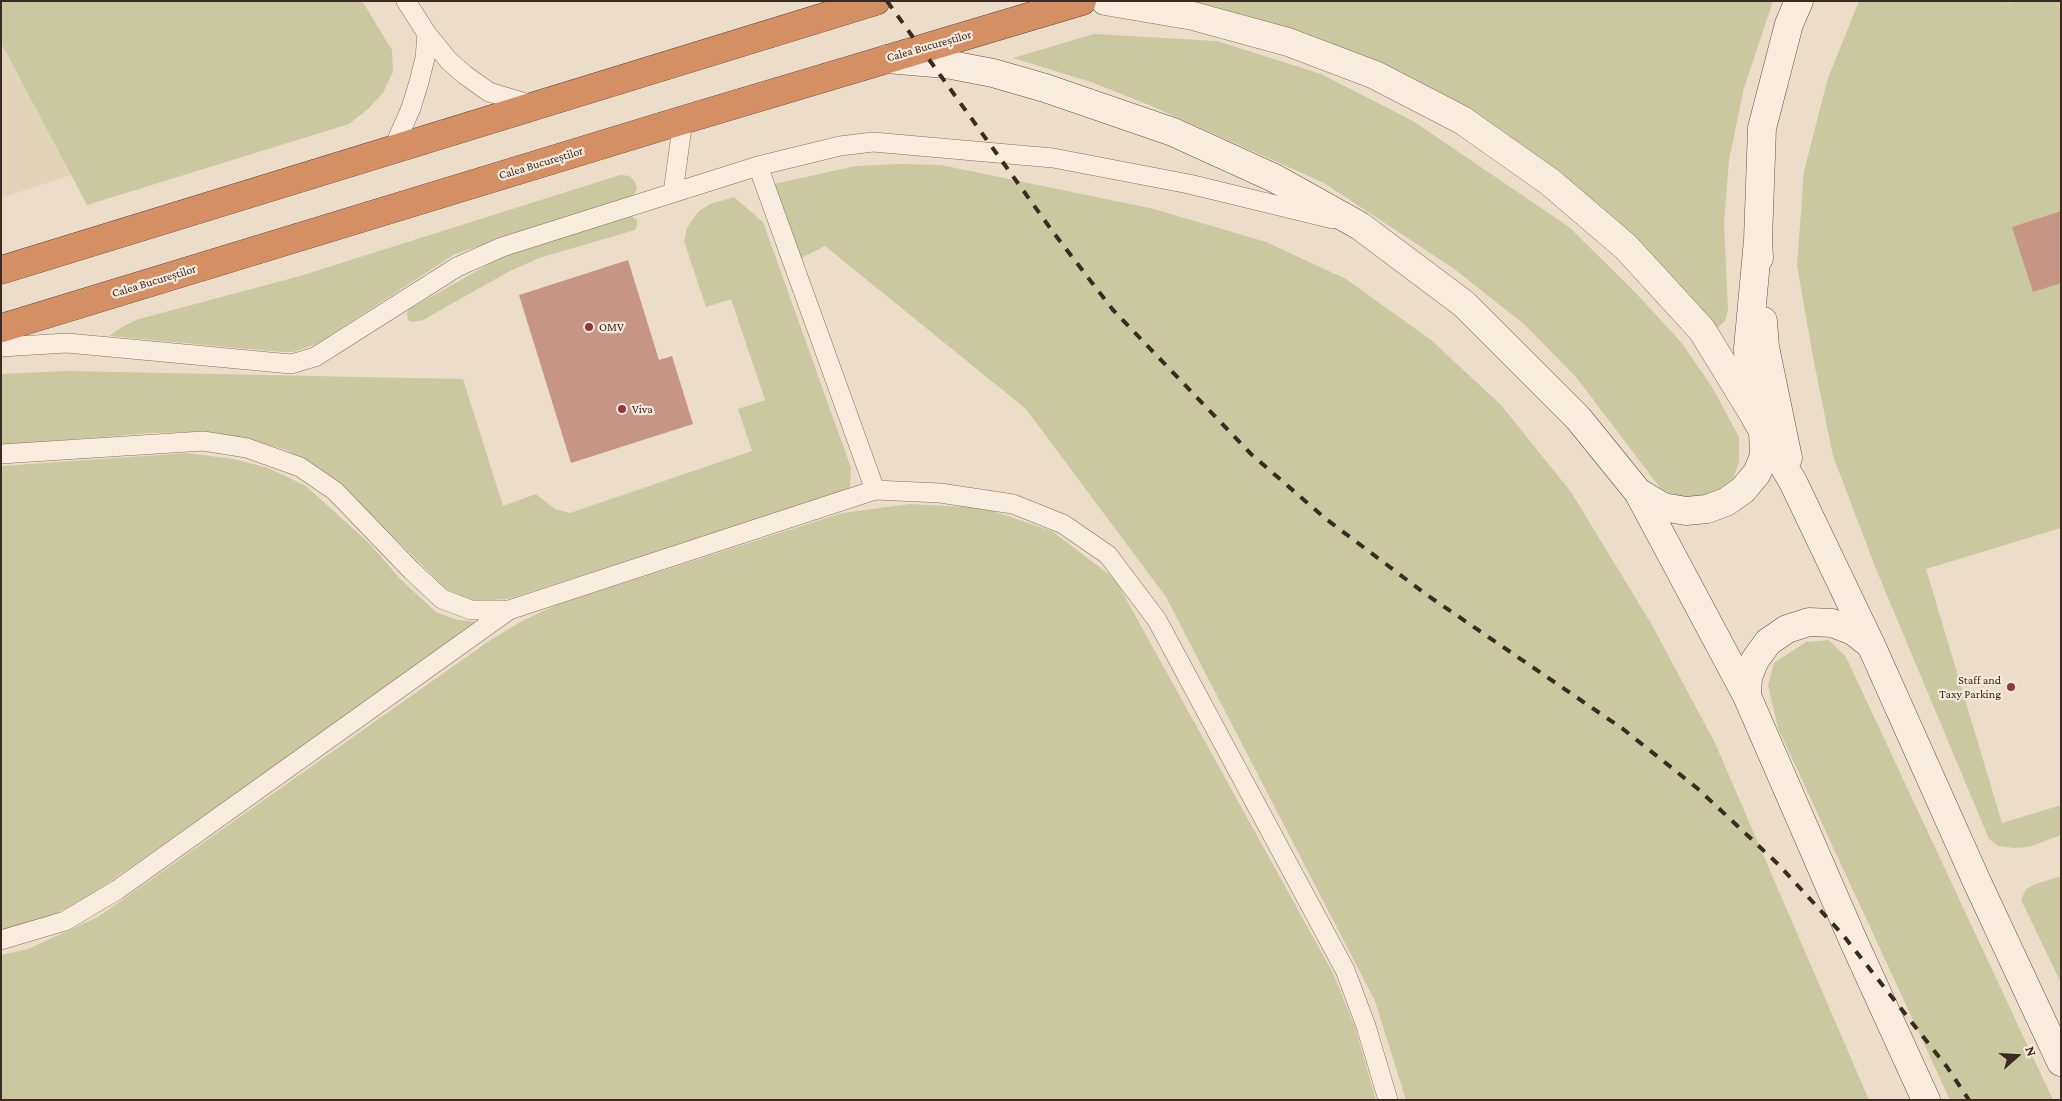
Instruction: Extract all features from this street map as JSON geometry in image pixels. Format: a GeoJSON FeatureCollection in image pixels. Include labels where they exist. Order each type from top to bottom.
{"type":"FeatureCollection","features":[{"type":"Feature","properties":{"kind":"highway"},"geometry":{"type":"LineString","coordinates":[[1,270],[537,106],[842,6],[876,1]]}},
{"type":"Feature","properties":{"kind":"highway","name":"Calea Bucureștilor"},"geometry":{"type":"LineString","coordinates":[[1,328],[683,120],[1082,1]]}},
{"type":"Feature","properties":{"kind":"street"},"geometry":{"type":"LineString","coordinates":[[1105,1],[1193,16],[1288,42],[1375,76],[1462,120],[1550,182],[1626,247],[1702,330],[1793,482],[1872,645],[1977,882],[2061,1062]]}},
{"type":"Feature","properties":{"kind":"street"},"geometry":{"type":"LineString","coordinates":[[1638,492],[1663,507],[1686,511],[1707,509],[1726,502],[1743,490],[1756,473],[1764,456],[1760,425],[1749,387],[1748,348],[1758,240],[1762,128],[1789,24],[1799,1]]}},
{"type":"Feature","properties":{"kind":"street"},"geometry":{"type":"LineString","coordinates":[[886,59],[946,64],[993,73],[1045,88],[1173,132],[1274,178],[1360,226],[1464,304],[1578,418],[1638,492],[1747,696],[1853,940],[1926,1100]]}},
{"type":"Feature","properties":{"kind":"street"},"geometry":{"type":"LineString","coordinates":[[1758,240],[1765,347],[1793,482]]}},
{"type":"Feature","properties":{"kind":"street"},"geometry":{"type":"LineString","coordinates":[[1747,696],[1748,677],[1755,660],[1768,642],[1787,629],[1808,622],[1832,623],[1853,631],[1872,645]]}},
{"type":"Feature","properties":{"kind":"lane"},"geometry":{"type":"LineString","coordinates":[[406,1],[427,34],[449,61],[465,75],[489,92],[537,106]]}},
{"type":"Feature","properties":{"kind":"lane"},"geometry":{"type":"LineString","coordinates":[[393,149],[411,108],[419,82],[425,58],[427,34]]}},
{"type":"Feature","properties":{"kind":"lane"},"geometry":{"type":"LineString","coordinates":[[673,193],[683,120]]}},
{"type":"Feature","properties":{"kind":"lane"},"geometry":{"type":"LineString","coordinates":[[1,347],[68,343],[291,364],[315,357],[457,267],[502,248],[758,166],[840,146],[873,142],[1053,158],[1188,184],[1360,226]]}},
{"type":"Feature","properties":{"kind":"lane"},"geometry":{"type":"LineString","coordinates":[[758,166],[875,490]]}},
{"type":"Feature","properties":{"kind":"lane"},"geometry":{"type":"LineString","coordinates":[[1,454],[202,441],[246,448],[300,467],[335,491],[412,572],[442,599],[471,610],[509,610]]}},
{"type":"Feature","properties":{"kind":"lane"},"geometry":{"type":"LineString","coordinates":[[1,940],[65,920],[117,890],[509,610],[875,490],[940,493],[1013,504],[1063,524],[1108,555],[1157,620],[1345,970],[1366,1026],[1388,1100]]}},
{"type":"Feature","properties":{"kind":"shaded area"},"geometry":{"type":"Polygon","coordinates":[[[1,1],[362,1],[392,50],[393,72],[383,93],[368,109],[349,124],[87,205],[1,43],[1,1]]]}},
{"type":"Feature","properties":{"kind":"shaded area"},"geometry":{"type":"Polygon","coordinates":[[[1194,1],[1773,1],[1744,88],[1729,160],[1724,223],[1728,310],[1725,321],[1717,328],[1708,330],[1467,113],[1179,6],[1194,1]]]}},
{"type":"Feature","properties":{"kind":"shaded area"},"geometry":{"type":"Polygon","coordinates":[[[1859,1],[2007,1],[2008,3],[2014,1],[2061,1],[2061,528],[1926,569],[2002,823],[2061,805],[2061,835],[2029,847],[1998,846],[1989,839],[1876,569],[1833,456],[1813,357],[1797,265],[1804,171],[1828,78],[1859,1]]]}},
{"type":"Feature","properties":{"kind":"shaded area"},"geometry":{"type":"Polygon","coordinates":[[[1094,34],[1217,41],[1321,74],[1413,121],[1569,227],[1631,288],[1681,342],[1712,387],[1739,437],[1739,462],[1731,484],[1711,498],[1687,500],[1661,489],[1576,377],[1525,325],[1453,268],[1324,183],[1149,105],[1091,82],[1013,58],[1094,34]]]}},
{"type":"Feature","properties":{"kind":"shaded area"},"geometry":{"type":"Polygon","coordinates":[[[1,43],[71,175],[1,198],[1,43]]]}},
{"type":"Feature","properties":{"kind":"shaded area"},"geometry":{"type":"Polygon","coordinates":[[[941,165],[1154,209],[1266,242],[1346,279],[1431,340],[1501,405],[1571,492],[1652,625],[1715,743],[1869,1100],[1406,1100],[1375,1001],[1166,597],[1026,409],[825,246],[801,258],[774,184],[856,166],[941,165]]]}},
{"type":"Feature","properties":{"kind":"shaded area"},"geometry":{"type":"Polygon","coordinates":[[[620,175],[630,176],[635,182],[637,190],[632,196],[455,254],[318,343],[303,349],[293,352],[282,352],[109,336],[139,319],[300,276],[620,175]]]}},
{"type":"Feature","properties":{"kind":"shaded area"},"geometry":{"type":"Polygon","coordinates":[[[734,197],[763,222],[851,468],[850,489],[508,599],[471,601],[446,589],[350,493],[318,469],[287,450],[244,438],[202,432],[151,433],[1,445],[1,374],[67,371],[463,379],[503,506],[536,494],[555,509],[570,513],[752,451],[738,409],[765,400],[731,299],[706,307],[684,241],[687,228],[698,212],[710,204],[734,197]]]}},
{"type":"Feature","properties":{"kind":"shaded area"},"geometry":{"type":"Polygon","coordinates":[[[630,215],[637,220],[635,230],[539,258],[508,272],[423,320],[413,322],[408,320],[407,314],[409,309],[516,250],[630,215]]]}},
{"type":"Feature","properties":{"kind":"shaded area"},"geometry":{"type":"Polygon","coordinates":[[[187,453],[234,459],[268,468],[306,486],[371,545],[400,579],[436,612],[457,620],[479,622],[88,897],[53,915],[1,931],[1,466],[187,453]]]}},
{"type":"Feature","properties":{"kind":"shaded area"},"geometry":{"type":"Polygon","coordinates":[[[910,504],[984,508],[1052,531],[1115,579],[1333,973],[1355,1027],[1376,1100],[1,1100],[1,955],[28,949],[98,917],[489,641],[522,621],[556,605],[842,513],[910,504]]]}},
{"type":"Feature","properties":{"kind":"shaded area"},"geometry":{"type":"Polygon","coordinates":[[[1829,640],[1846,657],[2053,1100],[1950,1100],[1778,728],[1768,685],[1774,663],[1806,642],[1829,640]]]}},
{"type":"Feature","properties":{"kind":"shaded area"},"geometry":{"type":"Polygon","coordinates":[[[2061,876],[2061,983],[2021,900],[2026,889],[2061,876]]]}},
{"type":"Feature","properties":{"kind":"building"},"geometry":{"type":"Polygon","coordinates":[[[2061,211],[2061,283],[2033,292],[2012,227],[2061,211]]]}},
{"type":"Feature","properties":{"kind":"building"},"geometry":{"type":"Polygon","coordinates":[[[628,260],[659,360],[672,356],[693,424],[571,463],[519,295],[628,260]]]}},
{"type":"Feature","properties":{"kind":"railway"},"geometry":{"type":"LineString","coordinates":[[887,1],[1053,232],[1113,310],[1251,454],[1326,519],[1427,595],[1623,729],[1697,788],[1778,864],[1843,935],[1947,1067],[1969,1100]]}},
{"type":"Feature","properties":{"kind":"place","name":"OMV"},"geometry":{"type":"Point","coordinates":[589,327]}},
{"type":"Feature","properties":{"kind":"place","name":"Viva"},"geometry":{"type":"Point","coordinates":[622,409]}},
{"type":"Feature","properties":{"kind":"place","name":"Staff and Taxy Parking"},"geometry":{"type":"Point","coordinates":[2011,687]}}]}
